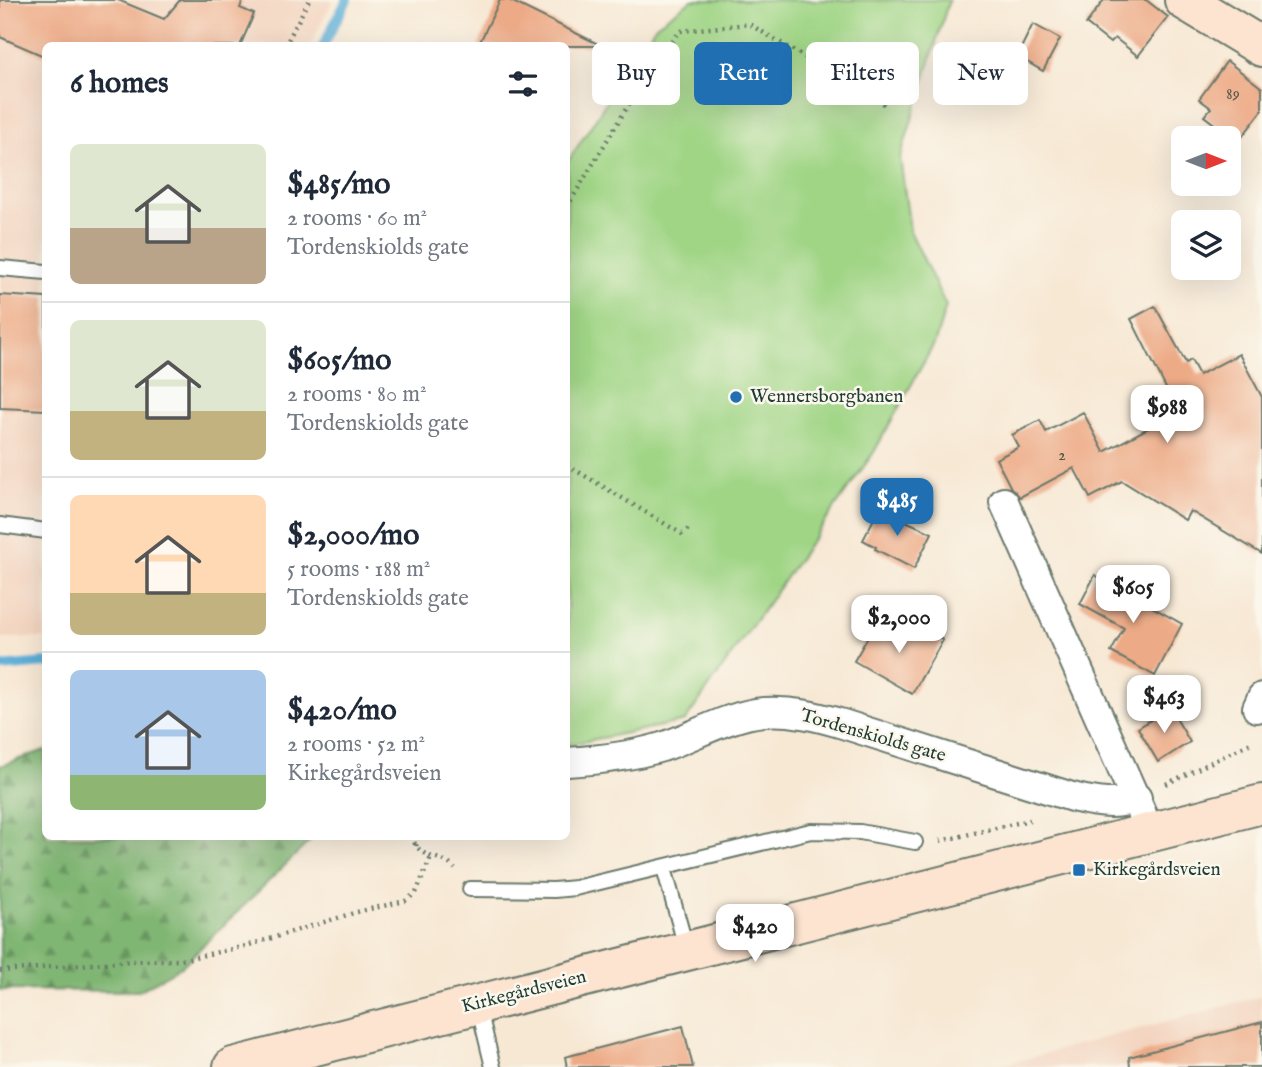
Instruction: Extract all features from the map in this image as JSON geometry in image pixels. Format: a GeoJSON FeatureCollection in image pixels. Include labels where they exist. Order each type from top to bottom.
{"type":"FeatureCollection","features":[{"type":"Feature","properties":{"kind":"street"},"geometry":{"type":"LineString","coordinates":[[1184,0],[1262,47]]}},
{"type":"Feature","properties":{"kind":"street"},"geometry":{"type":"LineString","coordinates":[[1004,502],[1143,816]]}},
{"type":"Feature","properties":{"kind":"street","name":"Tordenskiolds gate"},"geometry":{"type":"LineString","coordinates":[[570,762],[590,761],[660,748],[743,716],[785,712],[843,723],[1072,797],[1104,804],[1127,802],[1143,816]]}},
{"type":"Feature","properties":{"kind":"street","name":"Kirkegårdsveien"},"geometry":{"type":"LineString","coordinates":[[233,1067],[687,951],[1143,816],[1259,809]]}},
{"type":"Feature","properties":{"kind":"lane"},"geometry":{"type":"LineString","coordinates":[[0,268],[42,272]]}},
{"type":"Feature","properties":{"kind":"lane"},"geometry":{"type":"LineString","coordinates":[[0,525],[42,530]]}},
{"type":"Feature","properties":{"kind":"lane"},"geometry":{"type":"LineString","coordinates":[[470,889],[565,889],[664,868],[811,831],[860,832],[915,842]]}},
{"type":"Feature","properties":{"kind":"lane"},"geometry":{"type":"LineString","coordinates":[[664,868],[687,951]]}},
{"type":"Feature","properties":{"kind":"lane"},"geometry":{"type":"LineString","coordinates":[[478,1004],[493,1067]]}},
{"type":"Feature","properties":{"kind":"path"},"geometry":{"type":"LineString","coordinates":[[287,42],[309,0]]}},
{"type":"Feature","properties":{"kind":"path"},"geometry":{"type":"LineString","coordinates":[[570,202],[638,89],[680,31],[749,24],[806,58]]}},
{"type":"Feature","properties":{"kind":"path"},"geometry":{"type":"LineString","coordinates":[[570,467],[682,534],[690,528]]}},
{"type":"Feature","properties":{"kind":"path"},"geometry":{"type":"LineString","coordinates":[[1143,816],[1262,737]]}},
{"type":"Feature","properties":{"kind":"path"},"geometry":{"type":"LineString","coordinates":[[915,842],[950,840],[1041,817],[1072,797]]}},
{"type":"Feature","properties":{"kind":"path"},"geometry":{"type":"LineString","coordinates":[[413,840],[422,853],[451,865],[470,889]]}},
{"type":"Feature","properties":{"kind":"path"},"geometry":{"type":"LineString","coordinates":[[416,847],[417,840]]}},
{"type":"Feature","properties":{"kind":"path"},"geometry":{"type":"LineString","coordinates":[[0,971],[181,960],[246,946],[357,912],[405,901],[416,893],[431,857]]}},
{"type":"Feature","properties":{"kind":"shaded area"},"geometry":{"type":"Polygon","coordinates":[[[0,0],[333,0],[312,42],[42,42],[42,638],[0,638],[0,0]]]}},
{"type":"Feature","properties":{"kind":"shaded area"},"geometry":{"type":"Polygon","coordinates":[[[1262,996],[1262,1067],[994,1067],[1262,996]]]}},
{"type":"Feature","properties":{"kind":"green space","name":"Wennersborgbanen"},"geometry":{"type":"Polygon","coordinates":[[[692,0],[949,0],[936,42],[933,42],[933,52],[919,97],[919,42],[806,42],[806,105],[916,105],[900,158],[910,231],[946,306],[935,342],[874,452],[685,721],[570,744],[570,158],[604,105],[680,105],[680,42],[645,42],[656,25],[692,0]]]}},
{"type":"Feature","properties":{"kind":"green space"},"geometry":{"type":"Polygon","coordinates":[[[42,751],[42,840],[311,840],[181,967],[139,991],[0,990],[0,766],[42,751]]]}},
{"type":"Feature","properties":{"kind":"building"},"geometry":{"type":"Polygon","coordinates":[[[0,0],[118,0],[164,19],[180,0],[243,0],[240,8],[254,14],[242,42],[42,42],[42,55],[0,37],[0,0]]]}},
{"type":"Feature","properties":{"kind":"building"},"geometry":{"type":"Polygon","coordinates":[[[500,0],[509,0],[594,42],[592,46],[570,46],[570,42],[480,42],[500,0]]]}},
{"type":"Feature","properties":{"kind":"building"},"geometry":{"type":"Polygon","coordinates":[[[1104,0],[1146,0],[1168,17],[1138,56],[1115,38],[1110,43],[1086,24],[1104,0]]]}},
{"type":"Feature","properties":{"kind":"building"},"geometry":{"type":"Polygon","coordinates":[[[1033,24],[1060,39],[1043,71],[1028,62],[1028,42],[1024,42],[1033,24]]]}},
{"type":"Feature","properties":{"kind":"building"},"geometry":{"type":"Polygon","coordinates":[[[1227,61],[1262,88],[1262,111],[1241,138],[1241,126],[1217,126],[1204,116],[1211,108],[1199,99],[1227,61]]]}},
{"type":"Feature","properties":{"kind":"building"},"geometry":{"type":"Polygon","coordinates":[[[0,295],[42,298],[42,410],[0,408],[0,295]]]}},
{"type":"Feature","properties":{"kind":"building"},"geometry":{"type":"Polygon","coordinates":[[[1155,306],[1186,363],[1191,360],[1199,375],[1239,354],[1262,397],[1262,554],[1190,511],[1185,520],[1122,481],[1090,498],[1074,468],[1020,497],[1011,488],[996,459],[1019,447],[1012,435],[1040,420],[1046,432],[1083,412],[1104,452],[1178,412],[1131,319],[1155,306]]]}},
{"type":"Feature","properties":{"kind":"building"},"geometry":{"type":"Polygon","coordinates":[[[879,509],[932,533],[914,569],[863,540],[879,509]]]}},
{"type":"Feature","properties":{"kind":"building"},"geometry":{"type":"Polygon","coordinates":[[[1095,575],[1182,624],[1155,676],[1111,652],[1124,628],[1080,604],[1095,575]]]}},
{"type":"Feature","properties":{"kind":"building"},"geometry":{"type":"Polygon","coordinates":[[[910,621],[943,640],[912,694],[854,661],[876,623],[900,637],[910,621]]]}},
{"type":"Feature","properties":{"kind":"building"},"geometry":{"type":"Polygon","coordinates":[[[1170,708],[1190,742],[1158,762],[1138,728],[1170,708]]]}},
{"type":"Feature","properties":{"kind":"building"},"geometry":{"type":"Polygon","coordinates":[[[1262,1022],[1262,1067],[1130,1067],[1129,1057],[1262,1022]]]}},
{"type":"Feature","properties":{"kind":"building"},"geometry":{"type":"Polygon","coordinates":[[[683,1026],[693,1067],[567,1067],[565,1057],[683,1026]]]}},
{"type":"Feature","properties":{"kind":"waterway"},"geometry":{"type":"LineString","coordinates":[[325,42],[347,0]]}},
{"type":"Feature","properties":{"kind":"waterway"},"geometry":{"type":"LineString","coordinates":[[0,667],[42,663]]}},
{"type":"Feature","properties":{"kind":"place","name":"Wennersborgbanen"},"geometry":{"type":"Point","coordinates":[736,397]}},
{"type":"Feature","properties":{"kind":"place","name":"Kirkegårdsveien"},"geometry":{"type":"Point","coordinates":[1079,870]}}]}
